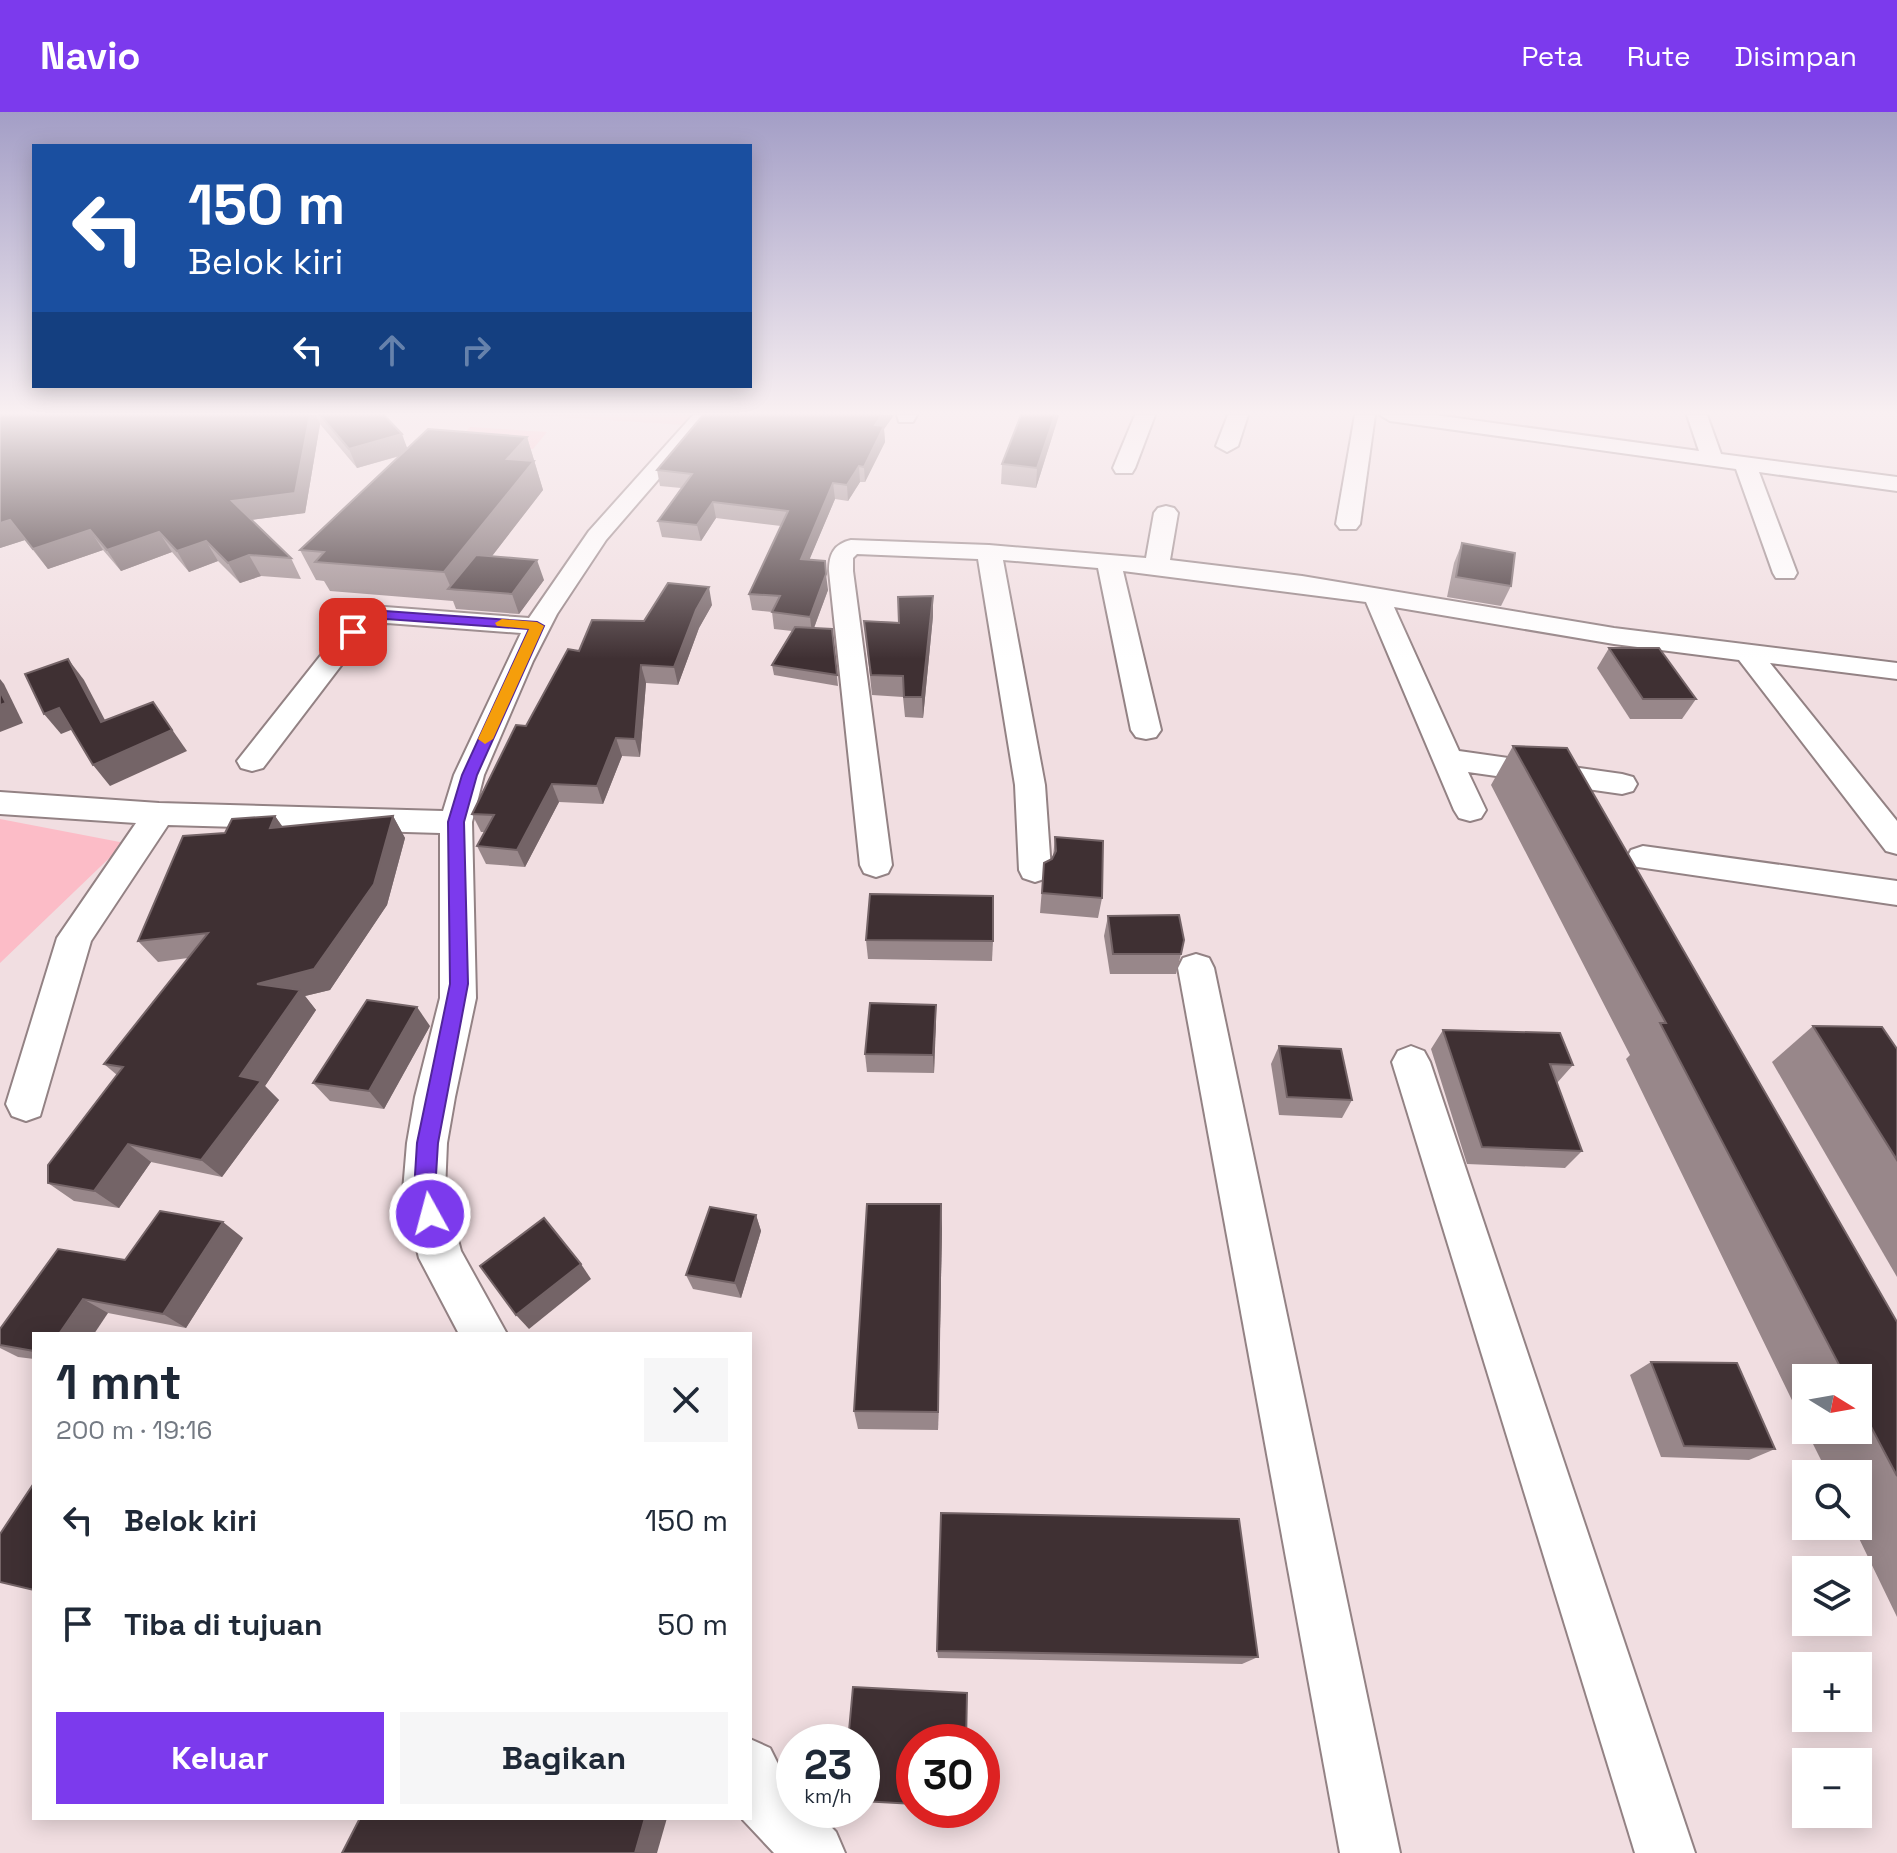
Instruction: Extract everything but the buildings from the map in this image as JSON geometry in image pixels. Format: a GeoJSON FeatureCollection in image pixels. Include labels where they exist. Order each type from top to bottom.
{"type":"FeatureCollection","features":[{"type":"Feature","properties":{"kind":"street"},"geometry":{"type":"LineString","coordinates":[[483,1332],[441,1258],[424,1191],[427,1143],[459,984],[456,822],[469,775],[537,626],[569,573],[632,496]]}},
{"type":"Feature","properties":{"kind":"street"},"geometry":{"type":"LineString","coordinates":[[1348,524],[1352,496]]}},
{"type":"Feature","properties":{"kind":"street"},"geometry":{"type":"LineString","coordinates":[[1757,496],[1785,573]]}},
{"type":"Feature","properties":{"kind":"street"},"geometry":{"type":"LineString","coordinates":[[1157,566],[1166,513]]}},
{"type":"Feature","properties":{"kind":"street"},"geometry":{"type":"LineString","coordinates":[[876,865],[841,556],[851,547],[868,545],[989,552],[1157,566],[1376,596],[1514,622],[1749,655],[1897,671]]}},
{"type":"Feature","properties":{"kind":"street"},"geometry":{"type":"LineString","coordinates":[[989,552],[1030,785],[1035,870]]}},
{"type":"Feature","properties":{"kind":"street"},"geometry":{"type":"LineString","coordinates":[[1109,562],[1146,730]]}},
{"type":"Feature","properties":{"kind":"street"},"geometry":{"type":"LineString","coordinates":[[1376,596],[1470,810]]}},
{"type":"Feature","properties":{"kind":"street"},"geometry":{"type":"LineString","coordinates":[[252,761],[353,632],[368,621],[395,615],[537,626]]}},
{"type":"Feature","properties":{"kind":"street"},"geometry":{"type":"LineString","coordinates":[[1749,655],[1897,843]]}},
{"type":"Feature","properties":{"kind":"street"},"geometry":{"type":"LineString","coordinates":[[1446,759],[1622,784]]}},
{"type":"Feature","properties":{"kind":"street"},"geometry":{"type":"LineString","coordinates":[[0,803],[159,814],[456,822]]}},
{"type":"Feature","properties":{"kind":"street"},"geometry":{"type":"LineString","coordinates":[[26,1104],[74,938],[159,814]]}},
{"type":"Feature","properties":{"kind":"street"},"geometry":{"type":"LineString","coordinates":[[1643,858],[1897,893]]}},
{"type":"Feature","properties":{"kind":"street"},"geometry":{"type":"LineString","coordinates":[[1196,968],[1370,1853]]}},
{"type":"Feature","properties":{"kind":"street"},"geometry":{"type":"LineString","coordinates":[[1411,1062],[1665,1853]]}},
{"type":"Feature","properties":{"kind":"street"},"geometry":{"type":"LineString","coordinates":[[752,1772],[764,1799],[815,1853]]}},
{"type":"Feature","properties":{"kind":"shaded area"},"geometry":{"type":"Polygon","coordinates":[[[0,819],[125,843],[0,963],[0,819]]]}},
{"type":"Feature","properties":{"kind":"slow traffic"},"geometry":{"type":"LineString","coordinates":[[485,739],[537,626],[502,623]]}},
{"type":"Feature","properties":{"kind":"route"},"geometry":{"type":"LineString","coordinates":[[353,632],[368,621],[385,615],[537,626],[469,775],[456,822],[459,984],[427,1143],[424,1191],[430,1214]]}}]}
